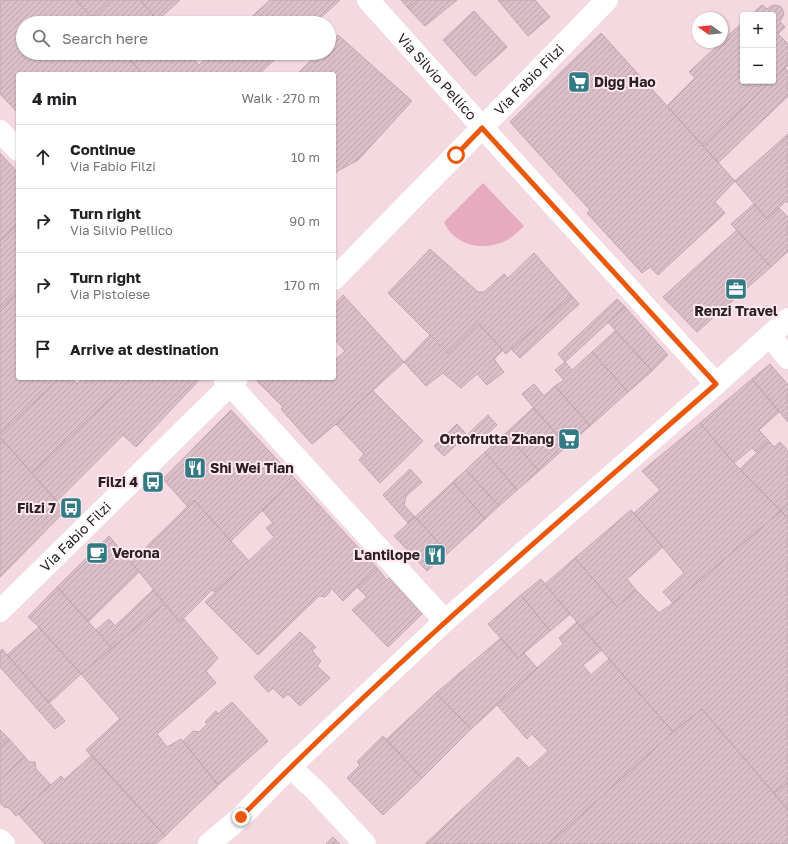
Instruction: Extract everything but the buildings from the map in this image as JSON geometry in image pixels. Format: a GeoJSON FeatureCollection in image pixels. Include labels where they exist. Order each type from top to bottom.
{"type":"FeatureCollection","features":[{"type":"Feature","properties":{"kind":"street","name":"Via Silvio Pellico"},"geometry":{"type":"LineString","coordinates":[[368,0],[482,128],[716,384]]}},
{"type":"Feature","properties":{"kind":"street","name":"Via Fabio Filzi"},"geometry":{"type":"LineString","coordinates":[[336,277],[607,0]]}},
{"type":"Feature","properties":{"kind":"street"},"geometry":{"type":"LineString","coordinates":[[0,130],[16,148]]}},
{"type":"Feature","properties":{"kind":"street"},"geometry":{"type":"LineString","coordinates":[[209,844],[241,817],[290,766],[445,621],[716,384],[788,319]]}},
{"type":"Feature","properties":{"kind":"street"},"geometry":{"type":"LineString","coordinates":[[770,336],[788,358]]}},
{"type":"Feature","properties":{"kind":"street","name":"Via Fabio Filzi"},"geometry":{"type":"LineString","coordinates":[[0,612],[230,380]]}},
{"type":"Feature","properties":{"kind":"street"},"geometry":{"type":"LineString","coordinates":[[230,380],[445,621]]}},
{"type":"Feature","properties":{"kind":"street"},"geometry":{"type":"LineString","coordinates":[[290,766],[316,791],[365,844]]}},
{"type":"Feature","properties":{"kind":"street"},"geometry":{"type":"LineString","coordinates":[[0,840],[4,844]]}},
{"type":"Feature","properties":{"kind":"shaded area"},"geometry":{"type":"Polygon","coordinates":[[[483,183],[524,226],[514,236],[507,240],[493,245],[478,246],[463,242],[457,238],[451,233],[444,222],[483,183]]]}},
{"type":"Feature","properties":{"kind":"place","name":"Digg Hao"},"geometry":{"type":"Point","coordinates":[579,82]}},
{"type":"Feature","properties":{"kind":"place","name":"Renzi Travel"},"geometry":{"type":"Point","coordinates":[736,289]}},
{"type":"Feature","properties":{"kind":"place","name":"Ortofrutta Zhang"},"geometry":{"type":"Point","coordinates":[569,439]}},
{"type":"Feature","properties":{"kind":"place","name":"Shi Wei Tian"},"geometry":{"type":"Point","coordinates":[195,468]}},
{"type":"Feature","properties":{"kind":"place","name":"Filzi 4"},"geometry":{"type":"Point","coordinates":[153,482]}},
{"type":"Feature","properties":{"kind":"place","name":"Filzi 7"},"geometry":{"type":"Point","coordinates":[71,508]}},
{"type":"Feature","properties":{"kind":"place","name":"Verona"},"geometry":{"type":"Point","coordinates":[97,553]}},
{"type":"Feature","properties":{"kind":"place","name":"L'antilope"},"geometry":{"type":"Point","coordinates":[435,555]}},
{"type":"Feature","properties":{"kind":"route"},"geometry":{"type":"LineString","coordinates":[[241,817],[290,766],[445,621],[716,384],[482,128],[456,155]]}}]}
